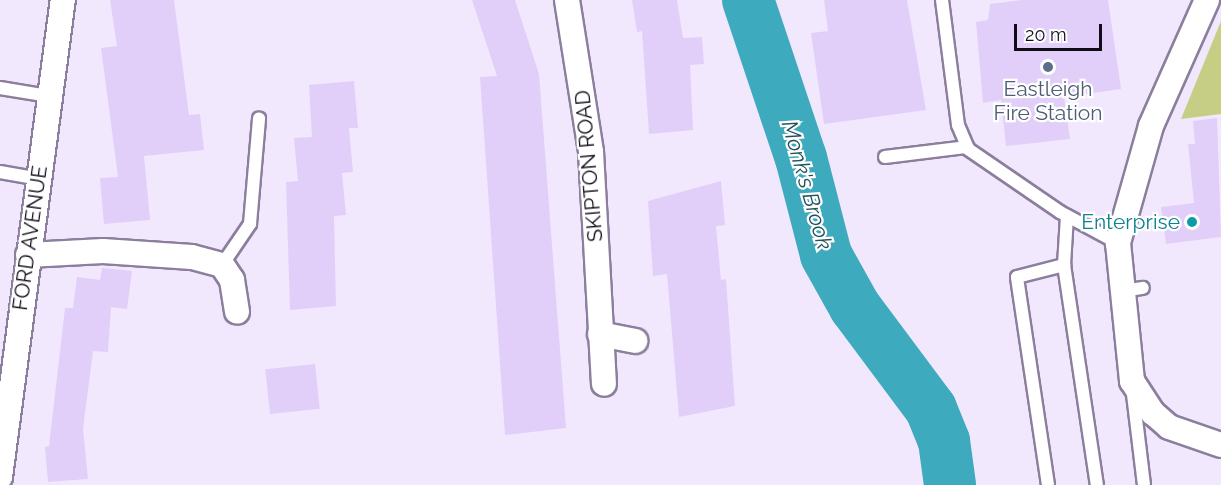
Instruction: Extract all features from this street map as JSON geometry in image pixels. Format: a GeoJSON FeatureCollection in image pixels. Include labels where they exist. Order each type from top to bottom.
{"type":"FeatureCollection","features":[{"type":"Feature","properties":{"kind":"street","name":"FORD AVENUE"},"geometry":{"type":"LineString","coordinates":[[0,477],[8,347],[27,255],[63,0]]}},
{"type":"Feature","properties":{"kind":"street","name":"SKIPTON ROAD"},"geometry":{"type":"LineString","coordinates":[[567,0],[591,152],[604,384]]}},
{"type":"Feature","properties":{"kind":"street"},"geometry":{"type":"LineString","coordinates":[[1207,0],[1150,126],[1118,243],[1133,290],[1132,381],[1153,413],[1169,427],[1221,445]]}},
{"type":"Feature","properties":{"kind":"street"},"geometry":{"type":"LineString","coordinates":[[27,255],[103,251],[192,257],[222,266],[232,280],[237,312]]}},
{"type":"Feature","properties":{"kind":"street"},"geometry":{"type":"LineString","coordinates":[[600,334],[635,341]]}},
{"type":"Feature","properties":{"kind":"lane"},"geometry":{"type":"LineString","coordinates":[[942,0],[958,125],[967,147],[1067,216],[1118,243]]}},
{"type":"Feature","properties":{"kind":"lane"},"geometry":{"type":"LineString","coordinates":[[0,88],[50,96]]}},
{"type":"Feature","properties":{"kind":"lane"},"geometry":{"type":"LineString","coordinates":[[222,266],[250,224],[259,118]]}},
{"type":"Feature","properties":{"kind":"lane"},"geometry":{"type":"LineString","coordinates":[[885,157],[967,147]]}},
{"type":"Feature","properties":{"kind":"lane"},"geometry":{"type":"LineString","coordinates":[[0,172],[38,179]]}},
{"type":"Feature","properties":{"kind":"lane"},"geometry":{"type":"LineString","coordinates":[[1067,216],[1064,265],[1097,485]]}},
{"type":"Feature","properties":{"kind":"lane"},"geometry":{"type":"LineString","coordinates":[[1048,485],[1017,277],[1064,265]]}},
{"type":"Feature","properties":{"kind":"lane"},"geometry":{"type":"LineString","coordinates":[[1132,381],[1144,485]]}},
{"type":"Feature","properties":{"kind":"green space"},"geometry":{"type":"Polygon","coordinates":[[[1221,21],[1221,114],[1181,119],[1221,21]]]}},
{"type":"Feature","properties":{"kind":"building"},"geometry":{"type":"Polygon","coordinates":[[[110,0],[174,0],[189,115],[200,114],[204,150],[144,156],[150,220],[104,224],[100,178],[118,177],[101,48],[117,46],[110,0]]]}},
{"type":"Feature","properties":{"kind":"building"},"geometry":{"type":"Polygon","coordinates":[[[472,0],[515,0],[539,74],[566,428],[505,435],[480,77],[497,76],[472,0]]]}},
{"type":"Feature","properties":{"kind":"building"},"geometry":{"type":"Polygon","coordinates":[[[632,0],[677,0],[683,38],[702,37],[704,64],[690,65],[693,130],[649,134],[642,31],[637,32],[632,0]]]}},
{"type":"Feature","properties":{"kind":"building"},"geometry":{"type":"Polygon","coordinates":[[[824,0],[907,0],[926,110],[824,124],[811,33],[828,31],[824,0]]]}},
{"type":"Feature","properties":{"kind":"building","name":"Eastleigh Fire Station"},"geometry":{"type":"Polygon","coordinates":[[[1021,0],[1108,0],[1121,89],[1064,97],[1070,139],[1006,146],[1001,100],[983,103],[976,22],[988,20],[990,4],[1021,0]]]}},
{"type":"Feature","properties":{"kind":"building"},"geometry":{"type":"Polygon","coordinates":[[[354,81],[358,128],[349,128],[353,172],[342,173],[346,215],[334,216],[336,306],[290,310],[286,182],[298,181],[294,138],[312,137],[309,85],[354,81]]]}},
{"type":"Feature","properties":{"kind":"building"},"geometry":{"type":"Polygon","coordinates":[[[1217,118],[1221,237],[1166,244],[1161,207],[1194,203],[1188,144],[1195,144],[1193,121],[1217,118]]]}},
{"type":"Feature","properties":{"kind":"building"},"geometry":{"type":"Polygon","coordinates":[[[721,181],[725,225],[716,226],[721,280],[726,279],[735,406],[679,417],[667,274],[653,276],[648,201],[721,181]]]}},
{"type":"Feature","properties":{"kind":"building"},"geometry":{"type":"Polygon","coordinates":[[[102,268],[132,271],[127,309],[111,307],[108,352],[93,351],[83,429],[88,479],[48,482],[45,447],[49,446],[65,308],[73,308],[77,277],[100,280],[102,268]]]}},
{"type":"Feature","properties":{"kind":"building"},"geometry":{"type":"Polygon","coordinates":[[[315,364],[320,409],[270,414],[265,369],[315,364]]]}},
{"type":"Feature","properties":{"kind":"waterway","name":"Monk's Brook"},"geometry":{"type":"LineString","coordinates":[[748,0],[801,158],[826,255],[855,307],[931,409],[944,441],[950,485]]}},
{"type":"Feature","properties":{"kind":"place","name":"Eastleigh Fire Station"},"geometry":{"type":"Point","coordinates":[1048,67]}},
{"type":"Feature","properties":{"kind":"place","name":"Enterprise"},"geometry":{"type":"Point","coordinates":[1192,222]}}]}
